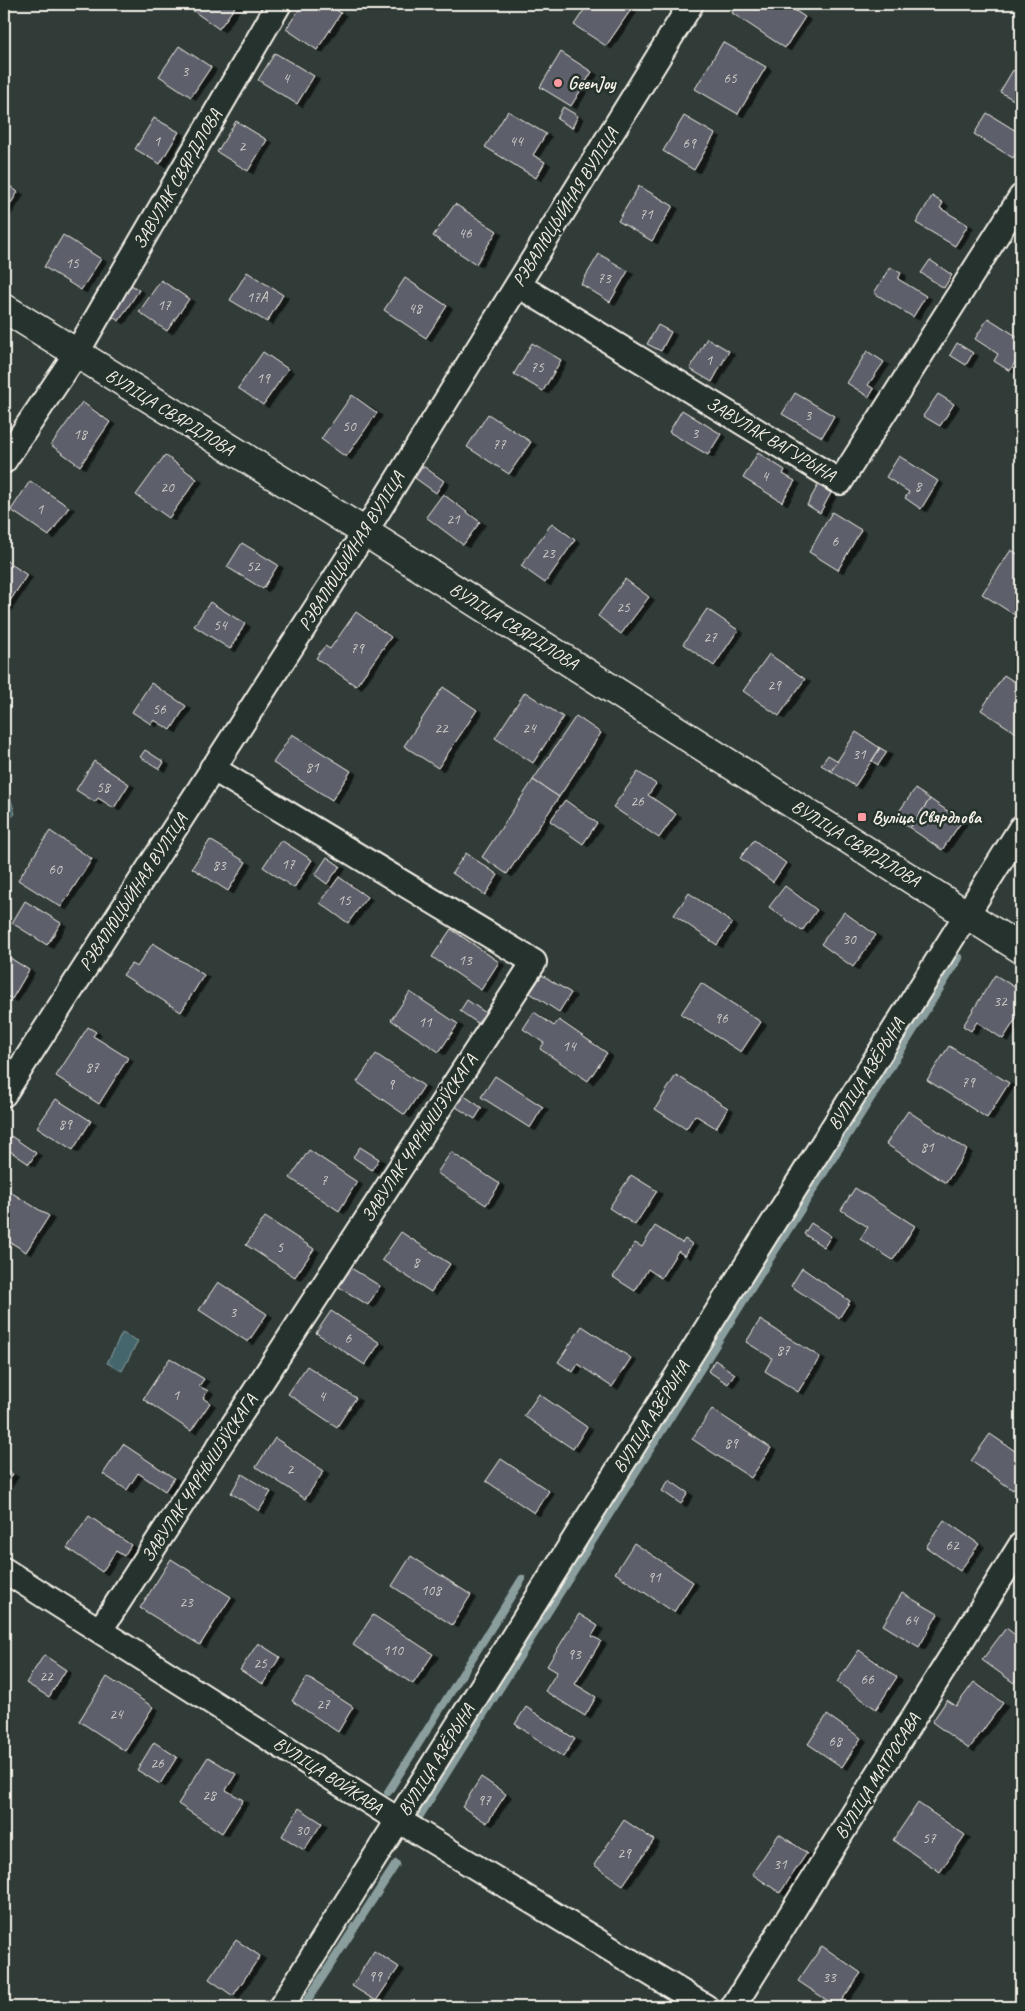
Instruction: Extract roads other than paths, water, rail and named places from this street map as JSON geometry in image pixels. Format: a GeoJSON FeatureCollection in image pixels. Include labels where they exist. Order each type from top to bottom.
{"type":"FeatureCollection","features":[{"type":"Feature","properties":{"kind":"main road","name":"ВУЛІЦА СВЯРДЛОВА"},"geometry":{"type":"LineString","coordinates":[[4,308],[365,532],[1021,949]]}},
{"type":"Feature","properties":{"kind":"street","name":"ЗАВУЛАК СВЯРДЛОВА"},"geometry":{"type":"LineString","coordinates":[[4,461],[76,354],[278,4]]}},
{"type":"Feature","properties":{"kind":"street","name":"РЭВАЛЮЦЫЙНАЯ ВУЛІЦА"},"geometry":{"type":"LineString","coordinates":[[4,1094],[365,532],[691,4]]}},
{"type":"Feature","properties":{"kind":"street","name":"ЗАВУЛАК ВАГУРЫНА"},"geometry":{"type":"LineString","coordinates":[[518,285],[840,482],[1021,197]]}},
{"type":"Feature","properties":{"kind":"street","name":"ЗАВУЛАК ЧАРНЫШЭЎСКАГА"},"geometry":{"type":"LineString","coordinates":[[100,1630],[534,962],[212,768]]}},
{"type":"Feature","properties":{"kind":"street","name":"ВУЛІЦА АЗЁРЫНА"},"geometry":{"type":"LineString","coordinates":[[281,2007],[1021,828]]}},
{"type":"Feature","properties":{"kind":"street","name":"ВУЛІЦА МАТРОСАВА"},"geometry":{"type":"LineString","coordinates":[[733,2007],[1021,1545]]}},
{"type":"Feature","properties":{"kind":"street","name":"ВУЛІЦА ВОЙКАВА"},"geometry":{"type":"LineString","coordinates":[[4,1570],[398,1820],[706,2007]]}},
{"type":"Feature","properties":{"kind":"water"},"geometry":{"type":"Polygon","coordinates":[[[4,793],[9,793],[15,814],[4,823],[4,793]]]}},
{"type":"Feature","properties":{"kind":"water"},"geometry":{"type":"Polygon","coordinates":[[[122,1333],[138,1341],[122,1371],[107,1363],[122,1333]]]}},
{"type":"Feature","properties":{"kind":"waterway"},"geometry":{"type":"LineString","coordinates":[[419,1817],[959,958]]}},
{"type":"Feature","properties":{"kind":"waterway"},"geometry":{"type":"LineString","coordinates":[[388,1792],[522,1579]]}},
{"type":"Feature","properties":{"kind":"waterway"},"geometry":{"type":"LineString","coordinates":[[303,2007],[396,1864]]}},
{"type":"Feature","properties":{"kind":"place","name":"GeenJoy"},"geometry":{"type":"Point","coordinates":[558,83]}},
{"type":"Feature","properties":{"kind":"place","name":"Вуліца Свярдлова"},"geometry":{"type":"Point","coordinates":[862,817]}}]}
